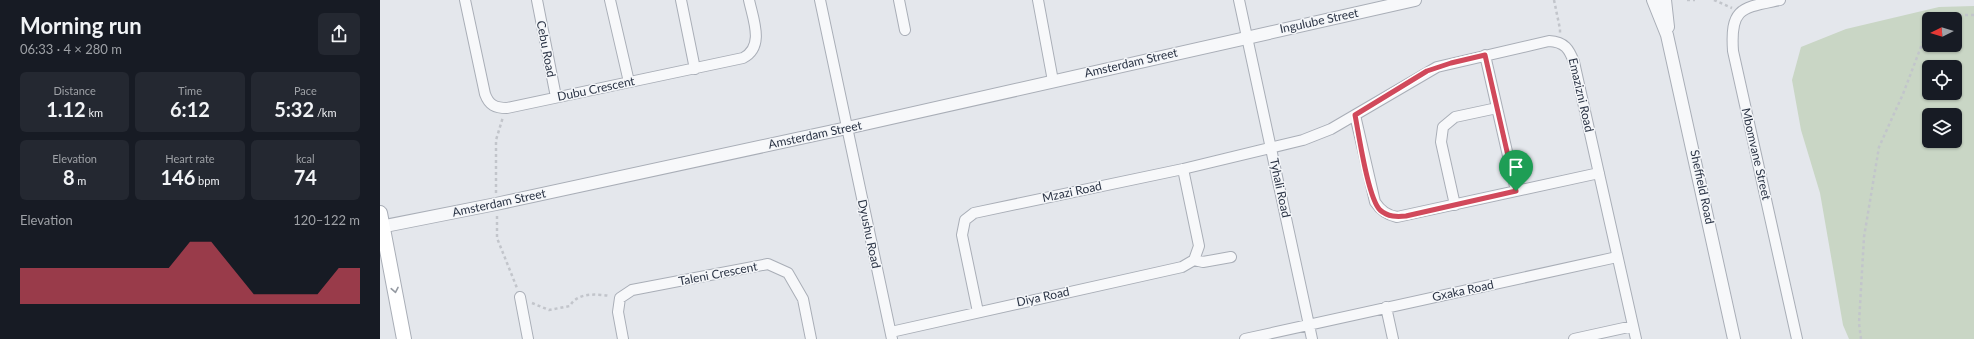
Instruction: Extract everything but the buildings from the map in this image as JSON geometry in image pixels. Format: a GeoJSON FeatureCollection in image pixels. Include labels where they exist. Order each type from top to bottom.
{"type":"FeatureCollection","features":[{"type":"Feature","properties":{"kind":"main road"},"geometry":{"type":"LineString","coordinates":[[381,222],[404,339]]}},
{"type":"Feature","properties":{"kind":"street","name":"Dubu Crescent"},"geometry":{"type":"LineString","coordinates":[[465,0],[487,100],[498,108],[507,108],[743,58],[751,54],[756,45],[749,0]]}},
{"type":"Feature","properties":{"kind":"street","name":"Cebu Road"},"geometry":{"type":"LineString","coordinates":[[537,0],[556,97]]}},
{"type":"Feature","properties":{"kind":"street"},"geometry":{"type":"LineString","coordinates":[[610,0],[629,82]]}},
{"type":"Feature","properties":{"kind":"street"},"geometry":{"type":"LineString","coordinates":[[681,0],[695,69]]}},
{"type":"Feature","properties":{"kind":"street","name":"Dyushu Road"},"geometry":{"type":"LineString","coordinates":[[820,0],[891,336]]}},
{"type":"Feature","properties":{"kind":"street"},"geometry":{"type":"LineString","coordinates":[[899,0],[905,30]]}},
{"type":"Feature","properties":{"kind":"street"},"geometry":{"type":"LineString","coordinates":[[1038,0],[1053,81]]}},
{"type":"Feature","properties":{"kind":"street","name":"Tyhali Road"},"geometry":{"type":"LineString","coordinates":[[1239,0],[1312,339]]}},
{"type":"Feature","properties":{"kind":"street","name":"Ingulube Street"},"geometry":{"type":"LineString","coordinates":[[1247,37],[1415,0]]}},
{"type":"Feature","properties":{"kind":"street","name":"Sheffield Road"},"geometry":{"type":"LineString","coordinates":[[1653,0],[1667,35]]}},
{"type":"Feature","properties":{"kind":"street","name":"Sheffield Road"},"geometry":{"type":"LineString","coordinates":[[1665,0],[1667,35],[1734,339]]}},
{"type":"Feature","properties":{"kind":"street"},"geometry":{"type":"LineString","coordinates":[[1742,11],[1749,7],[1780,0]]}},
{"type":"Feature","properties":{"kind":"street","name":"Mbomvane Street"},"geometry":{"type":"LineString","coordinates":[[1742,11],[1734,18],[1732,34],[1733,51],[1797,339]]}},
{"type":"Feature","properties":{"kind":"street","name":"Amsterdam Street"},"geometry":{"type":"LineString","coordinates":[[381,222],[496,204],[847,128],[1247,37]]}},
{"type":"Feature","properties":{"kind":"street"},"geometry":{"type":"LineString","coordinates":[[1272,148],[1315,136],[1355,115],[1427,71],[1451,63],[1542,42],[1558,42]]}},
{"type":"Feature","properties":{"kind":"street","name":"Emazizni Road"},"geometry":{"type":"LineString","coordinates":[[1558,42],[1565,45],[1570,51],[1574,62],[1636,339]]}},
{"type":"Feature","properties":{"kind":"street"},"geometry":{"type":"LineString","coordinates":[[1485,55],[1516,191]]}},
{"type":"Feature","properties":{"kind":"street"},"geometry":{"type":"LineString","coordinates":[[1455,205],[1441,142],[1443,127],[1455,117],[1497,108]]}},
{"type":"Feature","properties":{"kind":"street"},"geometry":{"type":"LineString","coordinates":[[1355,115],[1371,192],[1380,210],[1388,215],[1397,217],[1599,173]]}},
{"type":"Feature","properties":{"kind":"street","name":"Mzazi Road"},"geometry":{"type":"LineString","coordinates":[[978,312],[962,235],[965,220],[974,213],[1183,169],[1272,148]]}},
{"type":"Feature","properties":{"kind":"street"},"geometry":{"type":"LineString","coordinates":[[1183,169],[1199,246],[1194,260]]}},
{"type":"Feature","properties":{"kind":"street","name":"Diya Road"},"geometry":{"type":"LineString","coordinates":[[891,336],[978,312],[1182,267],[1194,260],[1203,262],[1231,257]]}},
{"type":"Feature","properties":{"kind":"street","name":"Gxaka Road"},"geometry":{"type":"LineString","coordinates":[[1246,339],[1618,257]]}},
{"type":"Feature","properties":{"kind":"street","name":"Taleni Crescent"},"geometry":{"type":"LineString","coordinates":[[620,298],[632,290],[768,264],[788,273],[803,299],[811,339]]}},
{"type":"Feature","properties":{"kind":"street"},"geometry":{"type":"LineString","coordinates":[[520,297],[528,339]]}},
{"type":"Feature","properties":{"kind":"street"},"geometry":{"type":"LineString","coordinates":[[620,298],[618,312],[623,339]]}},
{"type":"Feature","properties":{"kind":"street"},"geometry":{"type":"LineString","coordinates":[[1386,307],[1393,339]]}},
{"type":"Feature","properties":{"kind":"street"},"geometry":{"type":"LineString","coordinates":[[1574,339],[1633,326]]}},
{"type":"Feature","properties":{"kind":"path"},"geometry":{"type":"LineString","coordinates":[[1554,0],[1560,29],[1558,42]]}},
{"type":"Feature","properties":{"kind":"path"},"geometry":{"type":"LineString","coordinates":[[1687,0],[1695,0]]}},
{"type":"Feature","properties":{"kind":"path"},"geometry":{"type":"LineString","coordinates":[[1714,0],[1742,11]]}},
{"type":"Feature","properties":{"kind":"path"},"geometry":{"type":"LineString","coordinates":[[1962,15],[1974,15]]}},
{"type":"Feature","properties":{"kind":"path"},"geometry":{"type":"LineString","coordinates":[[1861,339],[1859,323],[1864,237],[1879,147],[1903,94],[1922,44]]}},
{"type":"Feature","properties":{"kind":"path"},"geometry":{"type":"LineString","coordinates":[[520,297],[549,310],[570,306],[572,302],[592,293],[620,298]]}},
{"type":"Feature","properties":{"kind":"green space"},"geometry":{"type":"Polygon","coordinates":[[[1974,6],[1974,339],[1849,339],[1843,325],[1820,193],[1801,130],[1792,80],[1801,47],[1846,29],[1939,7],[1974,6]]]}},
{"type":"Feature","properties":{"kind":"route"},"geometry":{"type":"LineString","coordinates":[[1485,55],[1516,191],[1406,216],[1397,217],[1388,215],[1380,210],[1371,192],[1355,115],[1427,71],[1451,63],[1485,55]]}}]}
